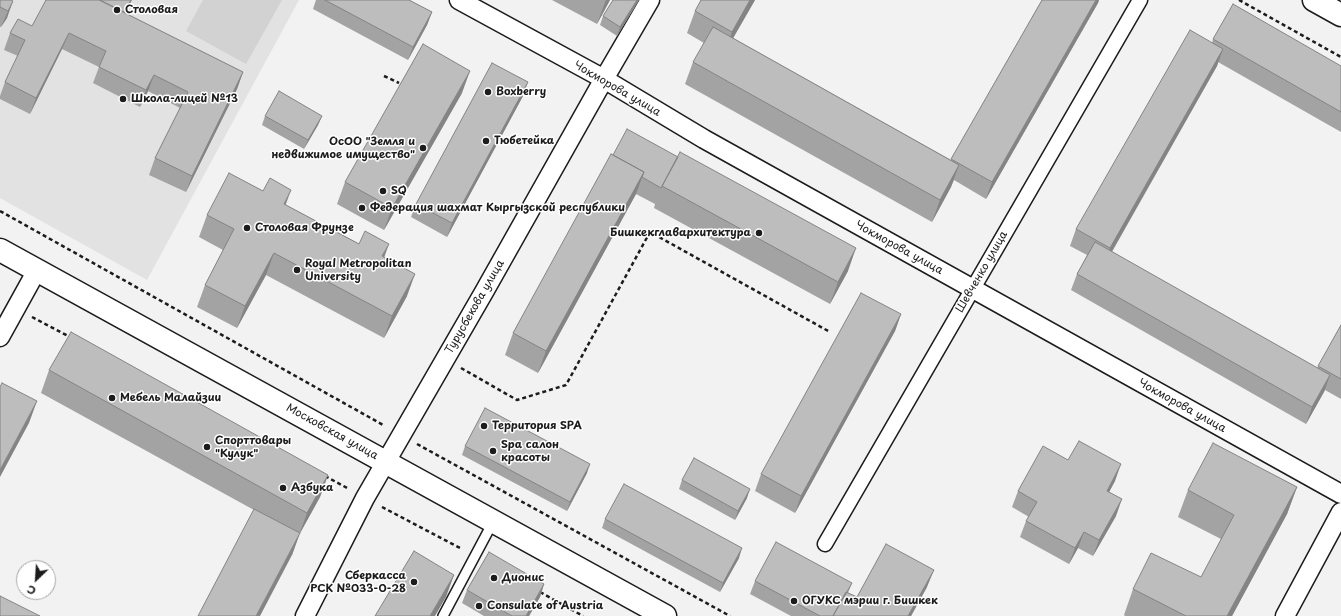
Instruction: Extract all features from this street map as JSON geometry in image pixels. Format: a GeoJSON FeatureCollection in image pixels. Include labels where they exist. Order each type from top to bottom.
{"type":"FeatureCollection","features":[{"type":"Feature","properties":{"kind":"main road"},"geometry":{"type":"LineString","coordinates":[[1314,0],[1341,15]]}},
{"type":"Feature","properties":{"kind":"main road","name":"Московская улица"},"geometry":{"type":"LineString","coordinates":[[0,250],[493,521],[658,614]]}},
{"type":"Feature","properties":{"kind":"street","name":"Чокморова улица"},"geometry":{"type":"LineString","coordinates":[[459,0],[604,79],[704,139],[1341,494]]}},
{"type":"Feature","properties":{"kind":"street","name":"Турусбекова улица"},"geometry":{"type":"LineString","coordinates":[[305,616],[385,462],[650,0]]}},
{"type":"Feature","properties":{"kind":"street","name":"Шевченко улица"},"geometry":{"type":"LineString","coordinates":[[825,544],[1140,0]]}},
{"type":"Feature","properties":{"kind":"street"},"geometry":{"type":"LineString","coordinates":[[0,337],[38,270]]}},
{"type":"Feature","properties":{"kind":"street"},"geometry":{"type":"LineString","coordinates":[[1285,616],[1341,512]]}},
{"type":"Feature","properties":{"kind":"lane"},"geometry":{"type":"LineString","coordinates":[[443,616],[493,521]]}},
{"type":"Feature","properties":{"kind":"path"},"geometry":{"type":"LineString","coordinates":[[1239,0],[1341,57]]}},
{"type":"Feature","properties":{"kind":"path"},"geometry":{"type":"LineString","coordinates":[[384,76],[399,83]]}},
{"type":"Feature","properties":{"kind":"path"},"geometry":{"type":"LineString","coordinates":[[0,211],[730,616]]}},
{"type":"Feature","properties":{"kind":"path"},"geometry":{"type":"LineString","coordinates":[[445,359],[517,400],[566,385],[650,232],[830,332]]}},
{"type":"Feature","properties":{"kind":"path"},"geometry":{"type":"LineString","coordinates":[[17,308],[72,339]]}},
{"type":"Feature","properties":{"kind":"path"},"geometry":{"type":"LineString","coordinates":[[322,475],[474,556]]}},
{"type":"Feature","properties":{"kind":"path"},"geometry":{"type":"LineString","coordinates":[[536,590],[583,616]]}},
{"type":"Feature","properties":{"kind":"shaded area","name":"Школа-лицей №13"},"geometry":{"type":"Polygon","coordinates":[[[0,0],[299,0],[147,280],[0,198],[0,0]]]}},
{"type":"Feature","properties":{"kind":"shaded area"},"geometry":{"type":"Polygon","coordinates":[[[203,0],[282,0],[246,64],[186,31],[203,0]]]}},
{"type":"Feature","properties":{"kind":"building"},"geometry":{"type":"Polygon","coordinates":[[[0,0],[13,1],[8,11],[0,7],[0,0]]]}},
{"type":"Feature","properties":{"kind":"building"},"geometry":{"type":"Polygon","coordinates":[[[46,0],[99,0],[243,72],[192,176],[155,158],[188,92],[154,75],[146,90],[99,67],[106,51],[69,33],[36,98],[5,82],[25,40],[10,33],[18,19],[32,26],[46,0]]]}},
{"type":"Feature","properties":{"kind":"building"},"geometry":{"type":"Polygon","coordinates":[[[100,0],[131,0],[124,12],[100,0]]]}},
{"type":"Feature","properties":{"kind":"building"},"geometry":{"type":"Polygon","coordinates":[[[325,0],[409,0],[432,12],[413,47],[325,0]]]}},
{"type":"Feature","properties":{"kind":"building"},"geometry":{"type":"Polygon","coordinates":[[[613,0],[637,0],[620,27],[603,16],[613,0]]]}},
{"type":"Feature","properties":{"kind":"building"},"geometry":{"type":"Polygon","coordinates":[[[701,0],[750,0],[732,32],[695,11],[701,0]]]}},
{"type":"Feature","properties":{"kind":"building"},"geometry":{"type":"Polygon","coordinates":[[[1042,0],[1096,0],[992,182],[951,159],[1042,0]]]}},
{"type":"Feature","properties":{"kind":"building"},"geometry":{"type":"Polygon","coordinates":[[[1233,4],[1341,66],[1341,112],[1213,39],[1233,4]]]}},
{"type":"Feature","properties":{"kind":"building"},"geometry":{"type":"Polygon","coordinates":[[[713,27],[959,165],[940,200],[693,62],[713,27]]]}},
{"type":"Feature","properties":{"kind":"building"},"geometry":{"type":"Polygon","coordinates":[[[1190,30],[1223,49],[1110,248],[1076,229],[1190,30]]]}},
{"type":"Feature","properties":{"kind":"building"},"geometry":{"type":"Polygon","coordinates":[[[423,44],[470,71],[392,208],[345,182],[423,44]]]}},
{"type":"Feature","properties":{"kind":"building"},"geometry":{"type":"Polygon","coordinates":[[[492,63],[528,82],[452,223],[416,204],[492,63]]]}},
{"type":"Feature","properties":{"kind":"building"},"geometry":{"type":"Polygon","coordinates":[[[279,91],[322,116],[308,140],[265,116],[279,91]]]}},
{"type":"Feature","properties":{"kind":"building"},"geometry":{"type":"Polygon","coordinates":[[[627,129],[678,157],[661,188],[642,177],[644,172],[613,155],[627,129]]]}},
{"type":"Feature","properties":{"kind":"building"},"geometry":{"type":"Polygon","coordinates":[[[680,152],[856,248],[838,282],[662,186],[680,152]]]}},
{"type":"Feature","properties":{"kind":"building"},"geometry":{"type":"Polygon","coordinates":[[[611,154],[644,172],[546,351],[513,333],[611,154]]]}},
{"type":"Feature","properties":{"kind":"building","name":"Royal Metropolitan University"},"geometry":{"type":"Polygon","coordinates":[[[229,173],[263,191],[270,178],[291,190],[284,204],[359,244],[365,231],[389,244],[382,256],[415,274],[392,316],[274,253],[245,306],[205,285],[234,229],[207,215],[229,173]]]}},
{"type":"Feature","properties":{"kind":"building"},"geometry":{"type":"Polygon","coordinates":[[[1095,242],[1330,375],[1312,407],[1077,274],[1095,242]]]}},
{"type":"Feature","properties":{"kind":"building"},"geometry":{"type":"Polygon","coordinates":[[[861,293],[901,314],[801,496],[761,474],[861,293]]]}},
{"type":"Feature","properties":{"kind":"building"},"geometry":{"type":"Polygon","coordinates":[[[1341,325],[1341,379],[1318,366],[1341,325]]]}},
{"type":"Feature","properties":{"kind":"building"},"geometry":{"type":"Polygon","coordinates":[[[71,332],[328,475],[307,513],[49,370],[71,332]]]}},
{"type":"Feature","properties":{"kind":"building"},"geometry":{"type":"Polygon","coordinates":[[[2,383],[37,401],[0,470],[0,387],[2,383]]]}},
{"type":"Feature","properties":{"kind":"building"},"geometry":{"type":"Polygon","coordinates":[[[485,408],[590,464],[570,502],[465,446],[485,408]]]}},
{"type":"Feature","properties":{"kind":"building"},"geometry":{"type":"Polygon","coordinates":[[[1079,441],[1121,464],[1107,491],[1122,499],[1099,540],[1084,532],[1075,548],[1026,521],[1037,502],[1018,491],[1043,446],[1068,460],[1079,441]]]}},
{"type":"Feature","properties":{"kind":"building"},"geometry":{"type":"Polygon","coordinates":[[[1213,443],[1297,487],[1227,616],[1186,616],[1133,589],[1151,553],[1201,577],[1234,515],[1188,490],[1213,443]]]}},
{"type":"Feature","properties":{"kind":"building"},"geometry":{"type":"Polygon","coordinates":[[[694,458],[750,489],[738,511],[682,480],[694,458]]]}},
{"type":"Feature","properties":{"kind":"building"},"geometry":{"type":"Polygon","coordinates":[[[624,484],[742,548],[723,583],[605,519],[624,484]]]}},
{"type":"Feature","properties":{"kind":"building"},"geometry":{"type":"Polygon","coordinates":[[[254,509],[300,533],[256,616],[198,616],[254,509]]]}},
{"type":"Feature","properties":{"kind":"building"},"geometry":{"type":"Polygon","coordinates":[[[776,542],[852,583],[833,616],[820,616],[755,581],[776,542]]]}},
{"type":"Feature","properties":{"kind":"building"},"geometry":{"type":"Polygon","coordinates":[[[886,544],[934,570],[908,616],[833,616],[846,592],[857,597],[886,544]]]}},
{"type":"Feature","properties":{"kind":"building"},"geometry":{"type":"Polygon","coordinates":[[[414,551],[454,575],[430,616],[375,616],[414,551]]]}},
{"type":"Feature","properties":{"kind":"building"},"geometry":{"type":"Polygon","coordinates":[[[489,552],[544,584],[526,616],[512,616],[467,590],[489,552]]]}},
{"type":"Feature","properties":{"kind":"building"},"geometry":{"type":"Polygon","coordinates":[[[0,596],[40,616],[0,616],[0,596]]]}},
{"type":"Feature","properties":{"kind":"place","name":"Столовая"},"geometry":{"type":"Point","coordinates":[117,10]}},
{"type":"Feature","properties":{"kind":"place","name":"Boxberry"},"geometry":{"type":"Point","coordinates":[488,92]}},
{"type":"Feature","properties":{"kind":"place","name":"Школа-лицей №13"},"geometry":{"type":"Point","coordinates":[123,99]}},
{"type":"Feature","properties":{"kind":"place","name":"Тюбетейка"},"geometry":{"type":"Point","coordinates":[486,141]}},
{"type":"Feature","properties":{"kind":"place","name":"ОсОО \"Земля и недвижимое имущество\""},"geometry":{"type":"Point","coordinates":[423,148]}},
{"type":"Feature","properties":{"kind":"place","name":"SQ"},"geometry":{"type":"Point","coordinates":[383,191]}},
{"type":"Feature","properties":{"kind":"place","name":"Федерация шахмат Кыргызской республики"},"geometry":{"type":"Point","coordinates":[362,208]}},
{"type":"Feature","properties":{"kind":"place","name":"Столовая Фрунзе"},"geometry":{"type":"Point","coordinates":[247,228]}},
{"type":"Feature","properties":{"kind":"place","name":"Бишкекглавархитектура"},"geometry":{"type":"Point","coordinates":[759,233]}},
{"type":"Feature","properties":{"kind":"place","name":"Royal Metropolitan University"},"geometry":{"type":"Point","coordinates":[297,270]}},
{"type":"Feature","properties":{"kind":"place","name":"Мебель Малайзии"},"geometry":{"type":"Point","coordinates":[112,398]}},
{"type":"Feature","properties":{"kind":"place","name":"Территория SPA"},"geometry":{"type":"Point","coordinates":[484,426]}},
{"type":"Feature","properties":{"kind":"place","name":"Спорттовары \"Кулук\""},"geometry":{"type":"Point","coordinates":[207,447]}},
{"type":"Feature","properties":{"kind":"place","name":"Spa салон красоты"},"geometry":{"type":"Point","coordinates":[493,451]}},
{"type":"Feature","properties":{"kind":"place","name":"Азбука"},"geometry":{"type":"Point","coordinates":[283,488]}},
{"type":"Feature","properties":{"kind":"place","name":"Дионис"},"geometry":{"type":"Point","coordinates":[494,578]}},
{"type":"Feature","properties":{"kind":"place","name":"Сберкасса РСК №033-0-28"},"geometry":{"type":"Point","coordinates":[414,582]}},
{"type":"Feature","properties":{"kind":"place","name":"ОГУКС мэрии г. Бишкек"},"geometry":{"type":"Point","coordinates":[794,601]}},
{"type":"Feature","properties":{"kind":"place","name":"Consulate of Austria"},"geometry":{"type":"Point","coordinates":[479,606]}}]}
